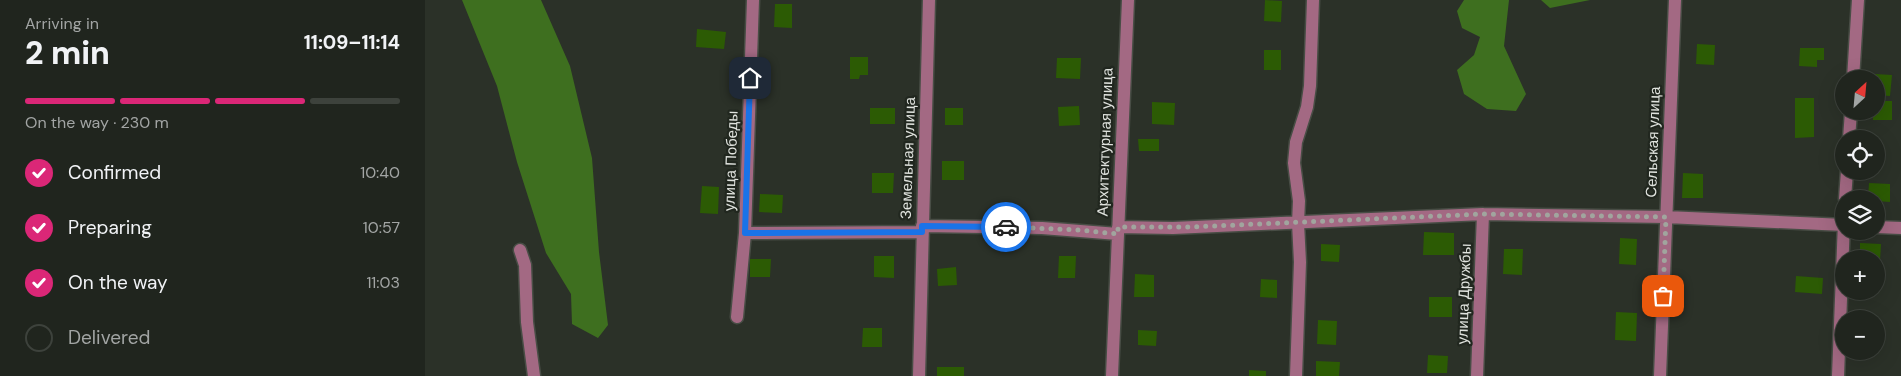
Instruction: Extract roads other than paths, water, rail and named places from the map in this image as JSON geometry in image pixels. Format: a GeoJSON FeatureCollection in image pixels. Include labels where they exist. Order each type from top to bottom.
{"type":"FeatureCollection","features":[{"type":"Feature","properties":{"kind":"street","name":"улица Победы"},"geometry":{"type":"LineString","coordinates":[[737,317],[745,233],[753,0]]}},
{"type":"Feature","properties":{"kind":"street","name":"Земельная улица"},"geometry":{"type":"LineString","coordinates":[[919,376],[929,0]]}},
{"type":"Feature","properties":{"kind":"street","name":"Архитектурная улица"},"geometry":{"type":"LineString","coordinates":[[1112,376],[1128,0]]}},
{"type":"Feature","properties":{"kind":"street"},"geometry":{"type":"LineString","coordinates":[[1295,376],[1300,262],[1299,201],[1294,164],[1296,142],[1307,107],[1310,86],[1313,0]]}},
{"type":"Feature","properties":{"kind":"street","name":"Сельская улица"},"geometry":{"type":"LineString","coordinates":[[1660,376],[1675,0]]}},
{"type":"Feature","properties":{"kind":"street"},"geometry":{"type":"LineString","coordinates":[[1854,70],[1858,0]]}},
{"type":"Feature","properties":{"kind":"street"},"geometry":{"type":"LineString","coordinates":[[745,233],[1041,228],[1118,231],[1483,214],[1666,217],[1835,224]]}},
{"type":"Feature","properties":{"kind":"street","name":"улица Дружбы"},"geometry":{"type":"LineString","coordinates":[[1477,376],[1483,214]]}},
{"type":"Feature","properties":{"kind":"street"},"geometry":{"type":"LineString","coordinates":[[1885,227],[1901,228]]}},
{"type":"Feature","properties":{"kind":"street"},"geometry":{"type":"LineString","coordinates":[[1838,376],[1843,240]]}},
{"type":"Feature","properties":{"kind":"street"},"geometry":{"type":"LineString","coordinates":[[520,250],[525,265],[527,322],[534,376]]}}]}
